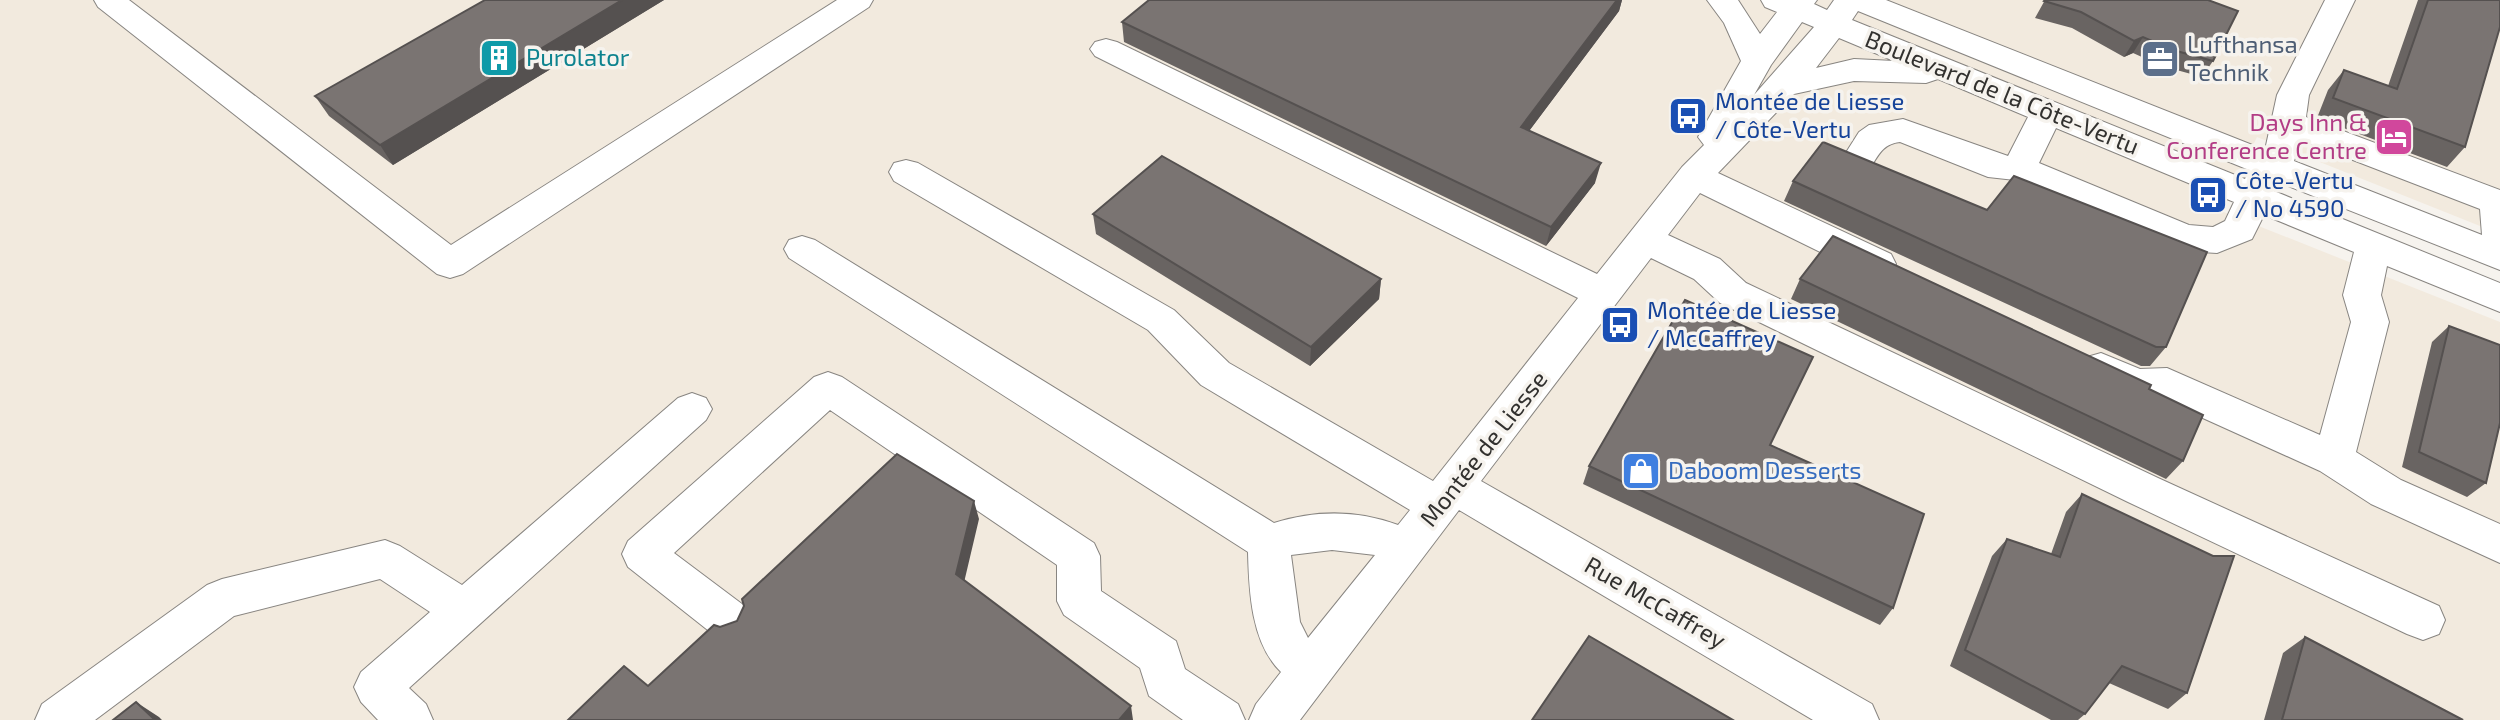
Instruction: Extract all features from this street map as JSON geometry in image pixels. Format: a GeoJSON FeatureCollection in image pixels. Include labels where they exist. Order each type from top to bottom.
{"type":"FeatureCollection","features":[{"type":"Feature","properties":{"kind":"street"},"geometry":{"type":"LineString","coordinates":[[109,0],[450,264],[858,0]]}},
{"type":"Feature","properties":{"kind":"street"},"geometry":{"type":"LineString","coordinates":[[1722,0],[1738,20],[1757,61]]}},
{"type":"Feature","properties":{"kind":"street","name":"Boulevard de la Côte-Vertu"},"geometry":{"type":"LineString","coordinates":[[1858,0],[2498,256]]}},
{"type":"Feature","properties":{"kind":"street"},"geometry":{"type":"LineString","coordinates":[[1857,162],[1871,140],[1881,133],[1903,130],[2000,167],[2019,168],[2185,238],[2217,240],[2239,230],[2269,164],[2281,155],[2293,95],[2340,0]]}},
{"type":"Feature","properties":{"kind":"street","name":"Montée de Liesse"},"geometry":{"type":"LineString","coordinates":[[1694,176],[1791,3]]}},
{"type":"Feature","properties":{"kind":"street","name":"Boulevard de la Côte-Vertu"},"geometry":{"type":"LineString","coordinates":[[1791,3],[1842,12],[1954,74],[2500,298]]}},
{"type":"Feature","properties":{"kind":"street","name":"Montée de Liesse"},"geometry":{"type":"LineString","coordinates":[[1272,720],[1694,176],[1783,86],[1842,12]]}},
{"type":"Feature","properties":{"kind":"street"},"geometry":{"type":"LineString","coordinates":[[1106,49],[1604,294]]}},
{"type":"Feature","properties":{"kind":"street"},"geometry":{"type":"LineString","coordinates":[[1783,86],[1864,69],[1954,74]]}},
{"type":"Feature","properties":{"kind":"street"},"geometry":{"type":"LineString","coordinates":[[2019,168],[2047,112]]}},
{"type":"Feature","properties":{"kind":"street"},"geometry":{"type":"LineString","coordinates":[[2289,123],[2498,197],[2498,256]]}},
{"type":"Feature","properties":{"kind":"street","name":"Rue McCaffrey"},"geometry":{"type":"LineString","coordinates":[[906,172],[1161,320],[1215,374],[1447,496],[1856,720]]}},
{"type":"Feature","properties":{"kind":"street"},"geometry":{"type":"LineString","coordinates":[[1694,176],[1912,280]]}},
{"type":"Feature","properties":{"kind":"street"},"geometry":{"type":"LineString","coordinates":[[1645,240],[1707,269],[1733,293],[2143,490],[2423,620]]}},
{"type":"Feature","properties":{"kind":"street"},"geometry":{"type":"LineString","coordinates":[[2334,459],[2370,322],[2362,295],[2373,246]]}},
{"type":"Feature","properties":{"kind":"street"},"geometry":{"type":"LineString","coordinates":[[802,249],[1270,543]]}},
{"type":"Feature","properties":{"kind":"street"},"geometry":{"type":"LineString","coordinates":[[2074,356],[2136,385],[2167,384],[2334,459],[2386,492],[2500,544]]}},
{"type":"Feature","properties":{"kind":"street"},"geometry":{"type":"LineString","coordinates":[[730,621],[643,554],[828,388],[1079,556],[1079,601],[1160,656],[1165,681],[1222,720]]}},
{"type":"Feature","properties":{"kind":"street"},"geometry":{"type":"LineString","coordinates":[[410,720],[377,687],[692,409]]}},
{"type":"Feature","properties":{"kind":"street"},"geometry":{"type":"LineString","coordinates":[[1270,543],[1285,537],[1354,532],[1372,534],[1405,549]]}},
{"type":"Feature","properties":{"kind":"street"},"geometry":{"type":"LineString","coordinates":[[1270,543],[1269,558],[1283,639],[1291,652],[1311,669]]}},
{"type":"Feature","properties":{"kind":"street"},"geometry":{"type":"LineString","coordinates":[[58,720],[222,599],[385,559],[464,610]]}},
{"type":"Feature","properties":{"kind":"shaded area"},"geometry":{"type":"Polygon","coordinates":[[[0,0],[2500,0],[2500,234],[2257,137],[2221,211],[2500,322],[2500,720],[0,720],[0,0]]]}},
{"type":"Feature","properties":{"kind":"building","name":"Purolator"},"geometry":{"type":"Polygon","coordinates":[[[485,0],[622,0],[380,145],[315,96],[485,0]]]}},
{"type":"Feature","properties":{"kind":"building"},"geometry":{"type":"Polygon","coordinates":[[[1149,0],[1617,0],[1521,127],[1601,163],[1551,227],[1122,22],[1149,0]]]}},
{"type":"Feature","properties":{"kind":"building"},"geometry":{"type":"Polygon","coordinates":[[[2045,0],[2208,0],[2238,11],[2213,61],[2173,50],[2143,37],[2134,41],[2081,12],[2045,0]]]}},
{"type":"Feature","properties":{"kind":"building"},"geometry":{"type":"Polygon","coordinates":[[[2428,0],[2500,0],[2500,27],[2465,147],[2333,98],[2344,70],[2397,89],[2428,0]]]}},
{"type":"Feature","properties":{"kind":"building"},"geometry":{"type":"Polygon","coordinates":[[[1823,142],[1987,210],[2014,176],[2207,252],[2166,347],[2156,347],[1793,181],[1823,142]]]}},
{"type":"Feature","properties":{"kind":"building"},"geometry":{"type":"Polygon","coordinates":[[[1162,156],[1381,279],[1311,347],[1093,214],[1162,156]]]}},
{"type":"Feature","properties":{"kind":"building"},"geometry":{"type":"Polygon","coordinates":[[[1833,236],[2151,385],[2149,389],[2203,415],[2183,461],[1800,279],[1833,236]]]}},
{"type":"Feature","properties":{"kind":"building"},"geometry":{"type":"Polygon","coordinates":[[[1685,300],[1813,357],[1770,445],[1924,514],[1893,608],[1589,466],[1685,300]]]}},
{"type":"Feature","properties":{"kind":"building"},"geometry":{"type":"Polygon","coordinates":[[[2449,326],[2500,345],[2500,423],[2486,483],[2419,452],[2449,326]]]}},
{"type":"Feature","properties":{"kind":"building"},"geometry":{"type":"Polygon","coordinates":[[[897,454],[974,501],[956,574],[1131,706],[1119,720],[568,720],[624,666],[648,686],[714,625],[720,627],[737,621],[744,606],[742,599],[897,454]]]}},
{"type":"Feature","properties":{"kind":"building"},"geometry":{"type":"Polygon","coordinates":[[[2082,494],[2213,556],[2234,556],[2187,693],[2122,666],[2085,714],[1965,650],[2007,539],[2060,557],[2082,494]]]}},
{"type":"Feature","properties":{"kind":"building"},"geometry":{"type":"Polygon","coordinates":[[[1589,636],[1733,720],[1532,720],[1589,636]]]}},
{"type":"Feature","properties":{"kind":"building"},"geometry":{"type":"Polygon","coordinates":[[[2305,637],[2463,720],[2282,720],[2305,637]]]}},
{"type":"Feature","properties":{"kind":"building"},"geometry":{"type":"Polygon","coordinates":[[[136,702],[155,720],[113,720],[136,702]]]}},
{"type":"Feature","properties":{"kind":"place","name":"Purolator"},"geometry":{"type":"Point","coordinates":[499,58]}},
{"type":"Feature","properties":{"kind":"place","name":"Lufthansa Technik"},"geometry":{"type":"Point","coordinates":[2160,59]}},
{"type":"Feature","properties":{"kind":"place","name":"Montée de Liesse / Côte-Vertu"},"geometry":{"type":"Point","coordinates":[1688,116]}},
{"type":"Feature","properties":{"kind":"place","name":"Days Inn & Conference Centre"},"geometry":{"type":"Point","coordinates":[2394,137]}},
{"type":"Feature","properties":{"kind":"place","name":"Côte-Vertu / No 4590"},"geometry":{"type":"Point","coordinates":[2208,195]}},
{"type":"Feature","properties":{"kind":"place","name":"Montée de Liesse / McCaffrey"},"geometry":{"type":"Point","coordinates":[1620,325]}},
{"type":"Feature","properties":{"kind":"place","name":"Daboom Desserts"},"geometry":{"type":"Point","coordinates":[1641,471]}}]}
